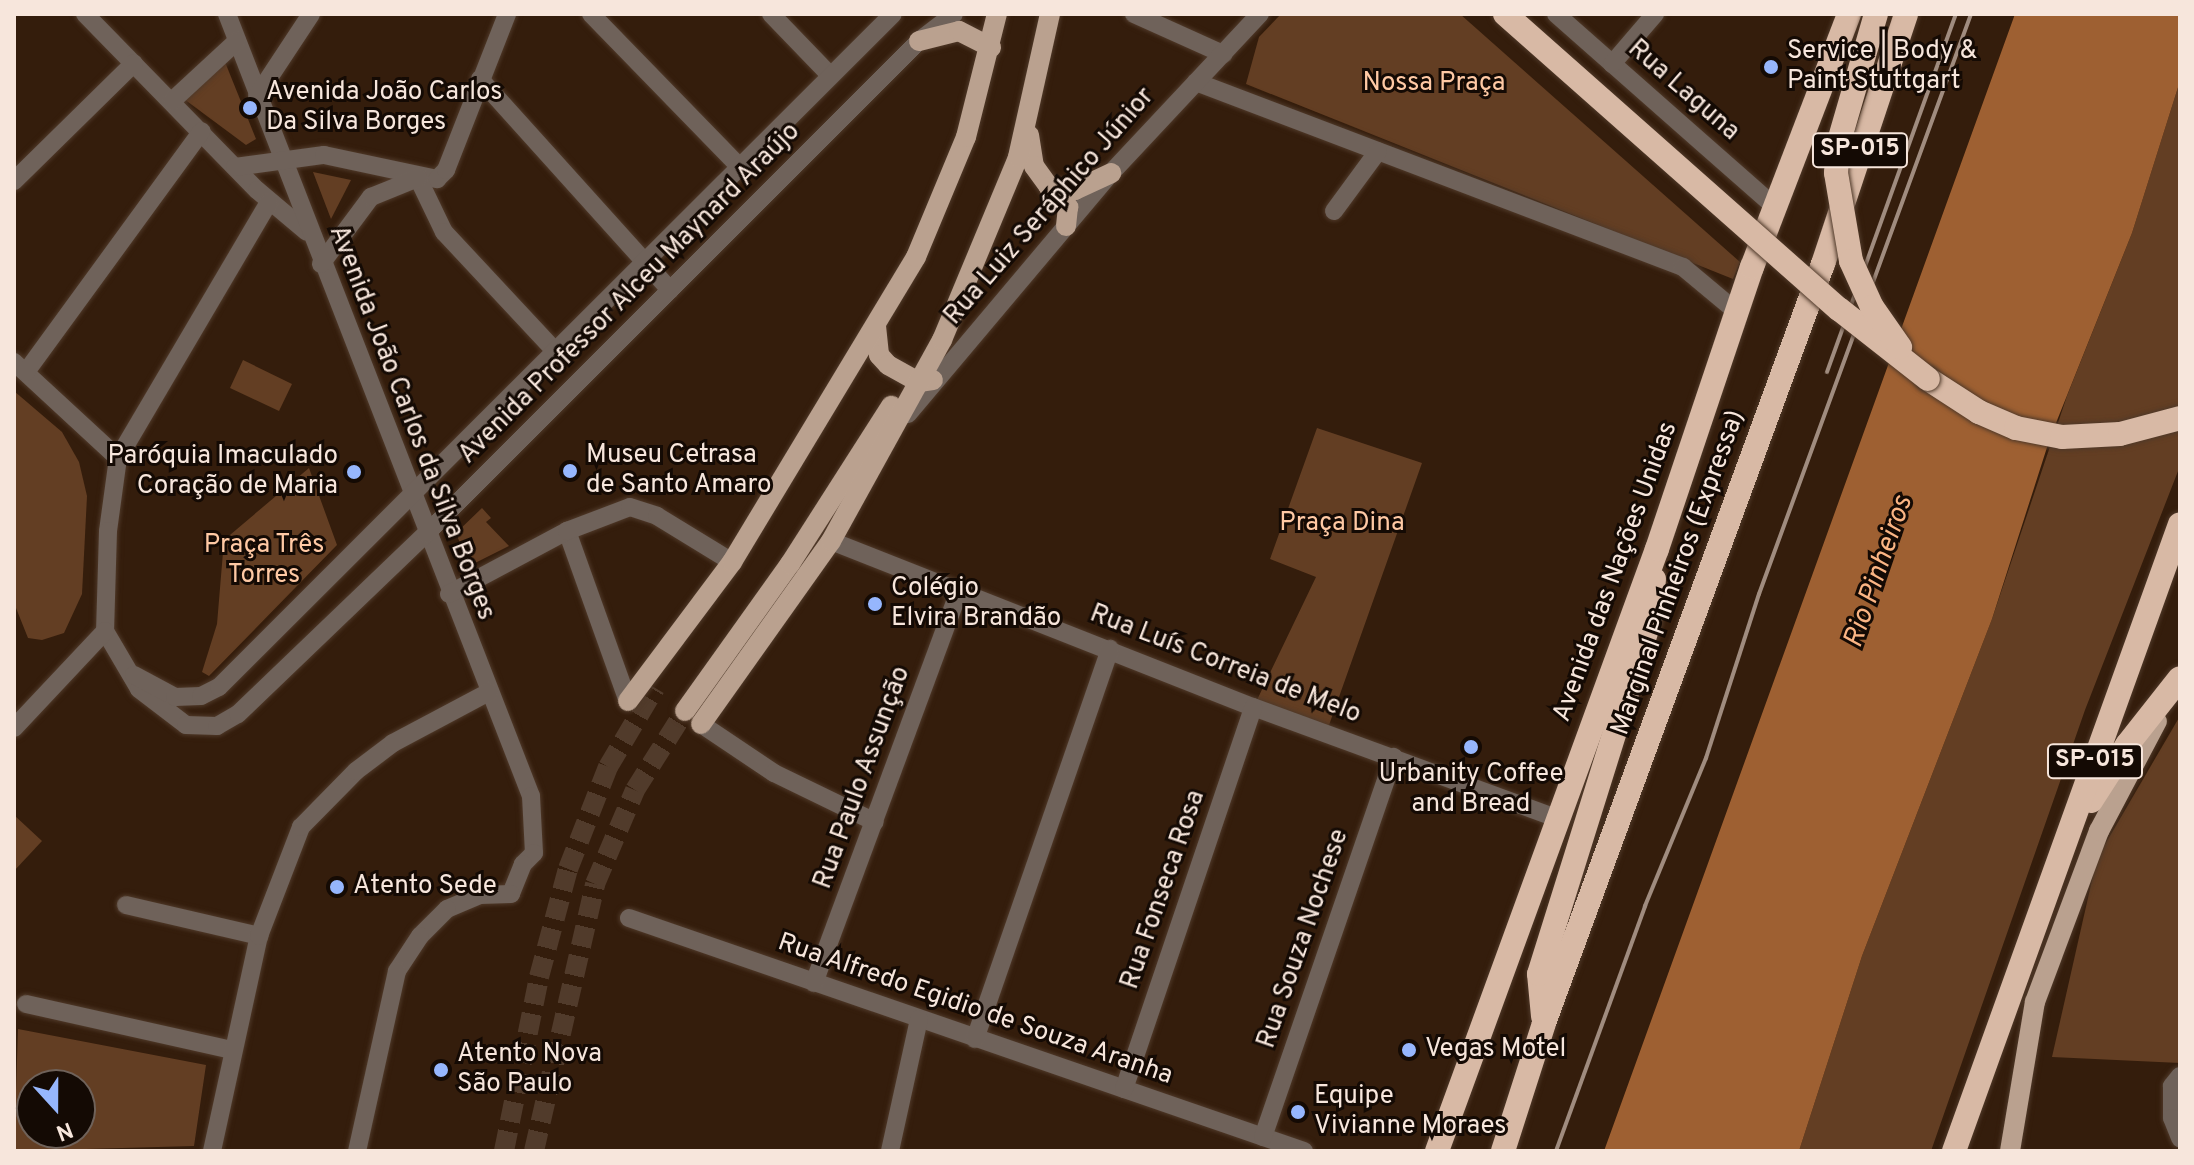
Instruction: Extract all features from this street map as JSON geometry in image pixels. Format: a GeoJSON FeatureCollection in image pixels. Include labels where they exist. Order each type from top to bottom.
{"type":"FeatureCollection","features":[{"type":"Feature","properties":{"kind":"highway"},"geometry":{"type":"LineString","coordinates":[[1505,14],[1839,309],[1928,379],[1979,412],[2016,428],[2062,437],[2120,434],[2180,418]]}},
{"type":"Feature","properties":{"kind":"highway","name":"Avenida das Nações Unidas"},"geometry":{"type":"LineString","coordinates":[[1437,1151],[1556,818],[1657,549],[1775,207],[1849,14]]}},
{"type":"Feature","properties":{"kind":"highway"},"geometry":{"type":"LineString","coordinates":[[1876,14],[1838,145],[1842,227],[1872,307],[1928,379]]}},
{"type":"Feature","properties":{"kind":"highway","name":"Marginal Pinheiros (Expressa)"},"geometry":{"type":"LineString","coordinates":[[1503,1151],[1544,1023],[1823,264],[1906,14]]}},
{"type":"Feature","properties":{"kind":"highway","name":"SP-015"},"geometry":{"type":"LineString","coordinates":[[1954,1151],[2180,524]]}},
{"type":"Feature","properties":{"kind":"highway"},"geometry":{"type":"LineString","coordinates":[[1544,1023],[1539,974],[1650,619],[1657,549]]}},
{"type":"Feature","properties":{"kind":"highway"},"geometry":{"type":"LineString","coordinates":[[2066,840],[2127,745],[2180,681]]}},
{"type":"Feature","properties":{"kind":"main road"},"geometry":{"type":"LineString","coordinates":[[628,701],[732,562],[876,326],[934,217],[966,137],[997,14]]}},
{"type":"Feature","properties":{"kind":"main road"},"geometry":{"type":"LineString","coordinates":[[693,718],[831,541],[942,340],[1028,125],[1050,14]]}},
{"type":"Feature","properties":{"kind":"main road"},"geometry":{"type":"LineString","coordinates":[[919,41],[959,31],[991,47]]}},
{"type":"Feature","properties":{"kind":"main road"},"geometry":{"type":"LineString","coordinates":[[1028,125],[1029,153],[1049,187],[1068,207],[1066,226]]}},
{"type":"Feature","properties":{"kind":"main road"},"geometry":{"type":"LineString","coordinates":[[1049,187],[1075,190],[1111,173]]}},
{"type":"Feature","properties":{"kind":"main road"},"geometry":{"type":"LineString","coordinates":[[876,326],[879,355],[921,380]]}},
{"type":"Feature","properties":{"kind":"main road"},"geometry":{"type":"LineString","coordinates":[[693,718],[790,564],[921,380]]}},
{"type":"Feature","properties":{"kind":"main road"},"geometry":{"type":"LineString","coordinates":[[655,688],[769,528],[813,457],[836,394]]}},
{"type":"Feature","properties":{"kind":"main road"},"geometry":{"type":"LineString","coordinates":[[2010,1151],[2035,1002],[2079,876],[2126,773],[2180,681]]}},
{"type":"Feature","properties":{"kind":"street"},"geometry":{"type":"LineString","coordinates":[[85,14],[269,202],[310,234]]}},
{"type":"Feature","properties":{"kind":"street","name":"Avenida João Carlos da Silva Borges"},"geometry":{"type":"LineString","coordinates":[[227,14],[409,493],[531,796],[534,853],[519,871],[511,894],[480,895],[447,909],[405,956],[392,986],[357,1151]]}},
{"type":"Feature","properties":{"kind":"street"},"geometry":{"type":"LineString","coordinates":[[257,96],[311,14]]}},
{"type":"Feature","properties":{"kind":"street"},"geometry":{"type":"LineString","coordinates":[[235,167],[283,162],[311,155],[371,165],[418,178],[437,179],[446,170],[507,14]]}},
{"type":"Feature","properties":{"kind":"street"},"geometry":{"type":"LineString","coordinates":[[591,14],[738,165]]}},
{"type":"Feature","properties":{"kind":"street"},"geometry":{"type":"LineString","coordinates":[[771,14],[830,75]]}},
{"type":"Feature","properties":{"kind":"street","name":"Avenida Professor Alceu Maynard Araújo"},"geometry":{"type":"LineString","coordinates":[[201,696],[219,687],[642,260],[893,14]]}},
{"type":"Feature","properties":{"kind":"street","name":"Avenida Professor Alceu Maynard Araújo"},"geometry":{"type":"LineString","coordinates":[[219,725],[238,714],[426,534],[919,41],[954,14]]}},
{"type":"Feature","properties":{"kind":"street"},"geometry":{"type":"LineString","coordinates":[[1134,14],[1223,54]]}},
{"type":"Feature","properties":{"kind":"street","name":"Rua Luiz Seráphico Júnior"},"geometry":{"type":"LineString","coordinates":[[921,380],[1260,14]]}},
{"type":"Feature","properties":{"kind":"street","name":"Rua Laguna"},"geometry":{"type":"LineString","coordinates":[[1556,14],[1775,207]]}},
{"type":"Feature","properties":{"kind":"street"},"geometry":{"type":"LineString","coordinates":[[1612,64],[1655,14]]}},
{"type":"Feature","properties":{"kind":"street"},"geometry":{"type":"LineString","coordinates":[[172,101],[237,41]]}},
{"type":"Feature","properties":{"kind":"street"},"geometry":{"type":"LineString","coordinates":[[14,181],[134,63]]}},
{"type":"Feature","properties":{"kind":"street"},"geometry":{"type":"LineString","coordinates":[[480,79],[670,290]]}},
{"type":"Feature","properties":{"kind":"street"},"geometry":{"type":"LineString","coordinates":[[1196,82],[1683,267],[1738,313]]}},
{"type":"Feature","properties":{"kind":"street"},"geometry":{"type":"LineString","coordinates":[[118,458],[20,367],[202,131]]}},
{"type":"Feature","properties":{"kind":"street"},"geometry":{"type":"LineString","coordinates":[[1334,211],[1378,151]]}},
{"type":"Feature","properties":{"kind":"street"},"geometry":{"type":"LineString","coordinates":[[371,165],[371,197]]}},
{"type":"Feature","properties":{"kind":"street"},"geometry":{"type":"LineString","coordinates":[[321,264],[371,197],[418,178]]}},
{"type":"Feature","properties":{"kind":"street"},"geometry":{"type":"LineString","coordinates":[[418,178],[444,232],[555,351]]}},
{"type":"Feature","properties":{"kind":"street"},"geometry":{"type":"LineString","coordinates":[[219,725],[186,725],[124,669],[105,631],[108,531],[118,458],[269,202]]}},
{"type":"Feature","properties":{"kind":"street"},"geometry":{"type":"LineString","coordinates":[[449,594],[567,531],[630,507],[657,516],[732,562]]}},
{"type":"Feature","properties":{"kind":"street"},"geometry":{"type":"LineString","coordinates":[[567,531],[628,701]]}},
{"type":"Feature","properties":{"kind":"street","name":"Rua Luís Correia de Melo"},"geometry":{"type":"LineString","coordinates":[[831,541],[1253,707],[1556,818]]}},
{"type":"Feature","properties":{"kind":"street","name":"Rua Paulo Assunção"},"geometry":{"type":"LineString","coordinates":[[814,983],[959,591]]}},
{"type":"Feature","properties":{"kind":"street"},"geometry":{"type":"LineString","coordinates":[[14,728],[105,631]]}},
{"type":"Feature","properties":{"kind":"street"},"geometry":{"type":"LineString","coordinates":[[975,1039],[1110,649]]}},
{"type":"Feature","properties":{"kind":"street"},"geometry":{"type":"LineString","coordinates":[[212,1151],[259,936],[291,847],[313,810],[393,743],[489,692]]}},
{"type":"Feature","properties":{"kind":"street"},"geometry":{"type":"LineString","coordinates":[[164,702],[201,696],[208,717],[219,725]]}},
{"type":"Feature","properties":{"kind":"street","name":"Rua Fonseca Rosa"},"geometry":{"type":"LineString","coordinates":[[1124,1089],[1253,707]]}},
{"type":"Feature","properties":{"kind":"street"},"geometry":{"type":"LineString","coordinates":[[693,718],[774,773],[875,822]]}},
{"type":"Feature","properties":{"kind":"street","name":"Rua Souza Nochese"},"geometry":{"type":"LineString","coordinates":[[1263,1137],[1394,757]]}},
{"type":"Feature","properties":{"kind":"street"},"geometry":{"type":"LineString","coordinates":[[126,905],[259,936]]}},
{"type":"Feature","properties":{"kind":"street","name":"Rua Alfredo Egidio de Souza Aranha"},"geometry":{"type":"LineString","coordinates":[[629,918],[1304,1151]]}},
{"type":"Feature","properties":{"kind":"street"},"geometry":{"type":"LineString","coordinates":[[26,1004],[232,1050]]}},
{"type":"Feature","properties":{"kind":"street"},"geometry":{"type":"LineString","coordinates":[[890,1151],[919,1019]]}},
{"type":"Feature","properties":{"kind":"street"},"geometry":{"type":"LineString","coordinates":[[2180,1076],[2172,1086],[2172,1118],[2180,1138]]}},
{"type":"Feature","properties":{"kind":"green space","name":"Nossa Praça"},"geometry":{"type":"Polygon","coordinates":[[[1281,14],[1460,14],[1740,262],[1733,279],[1246,84],[1259,37],[1281,14]]]}},
{"type":"Feature","properties":{"kind":"green space"},"geometry":{"type":"Polygon","coordinates":[[[225,62],[256,139],[246,145],[184,99],[225,62]]]}},
{"type":"Feature","properties":{"kind":"green space"},"geometry":{"type":"Polygon","coordinates":[[[2180,81],[2180,466],[2085,710],[1931,1151],[1799,1151],[1862,956],[1992,619],[2067,396],[2132,233],[2180,81]]]}},
{"type":"Feature","properties":{"kind":"green space"},"geometry":{"type":"Polygon","coordinates":[[[313,172],[351,180],[331,219],[313,172]]]}},
{"type":"Feature","properties":{"kind":"green space"},"geometry":{"type":"Polygon","coordinates":[[[243,360],[292,384],[279,411],[230,388],[243,360]]]}},
{"type":"Feature","properties":{"kind":"green space"},"geometry":{"type":"Polygon","coordinates":[[[14,391],[62,432],[79,462],[87,496],[82,594],[64,633],[42,640],[28,638],[14,603],[14,391]]]}},
{"type":"Feature","properties":{"kind":"green space","name":"Praça Dina"},"geometry":{"type":"Polygon","coordinates":[[[1317,428],[1422,463],[1328,728],[1256,702],[1316,577],[1270,559],[1317,428]]]}},
{"type":"Feature","properties":{"kind":"green space","name":"Praça Três Torres"},"geometry":{"type":"Polygon","coordinates":[[[309,468],[337,545],[209,676],[202,672],[217,624],[224,540],[309,468]]]}},
{"type":"Feature","properties":{"kind":"green space"},"geometry":{"type":"Polygon","coordinates":[[[482,508],[491,518],[486,522],[509,546],[469,566],[456,533],[482,508]]]}},
{"type":"Feature","properties":{"kind":"green space"},"geometry":{"type":"Polygon","coordinates":[[[2180,716],[2180,1063],[2052,1057],[2097,858],[2180,716]]]}},
{"type":"Feature","properties":{"kind":"green space"},"geometry":{"type":"Polygon","coordinates":[[[14,815],[42,841],[14,871],[14,815]]]}},
{"type":"Feature","properties":{"kind":"green space"},"geometry":{"type":"Polygon","coordinates":[[[18,1029],[206,1065],[194,1146],[96,1149],[96,1069],[17,1069],[18,1029]]]}},
{"type":"Feature","properties":{"kind":"green space"},"geometry":{"type":"Polygon","coordinates":[[[16,1090],[16,1149],[86,1149],[14,1151],[16,1090]]]}},
{"type":"Feature","properties":{"kind":"water","name":"Rio Pinheiros"},"geometry":{"type":"Polygon","coordinates":[[[2015,14],[2180,14],[2180,81],[2132,233],[2050,438],[1992,619],[1862,956],[1799,1151],[1604,1151],[2015,14]]]}},
{"type":"Feature","properties":{"kind":"tunnel"},"geometry":{"type":"LineString","coordinates":[[504,1151],[539,977],[568,869],[608,767],[655,688]]}},
{"type":"Feature","properties":{"kind":"tunnel"},"geometry":{"type":"LineString","coordinates":[[534,1151],[595,884],[635,790],[685,711]]}},
{"type":"Feature","properties":{"kind":"railway"},"geometry":{"type":"LineString","coordinates":[[1827,372],[1956,14]]}},
{"type":"Feature","properties":{"kind":"railway"},"geometry":{"type":"LineString","coordinates":[[1556,1151],[1645,906],[1706,758],[1759,594],[1971,14]]}},
{"type":"Feature","properties":{"kind":"place","name":"Service | Body & Paint Stuttgart"},"geometry":{"type":"Point","coordinates":[1771,67]}},
{"type":"Feature","properties":{"kind":"place","name":"Avenida João Carlos Da Silva Borges"},"geometry":{"type":"Point","coordinates":[250,108]}},
{"type":"Feature","properties":{"kind":"place","name":"Museu Cetrasa de Santo Amaro"},"geometry":{"type":"Point","coordinates":[570,471]}},
{"type":"Feature","properties":{"kind":"place","name":"Paróquia Imaculado Coração de Maria"},"geometry":{"type":"Point","coordinates":[354,472]}},
{"type":"Feature","properties":{"kind":"place","name":"Colégio Elvira Brandão"},"geometry":{"type":"Point","coordinates":[875,604]}},
{"type":"Feature","properties":{"kind":"place","name":"Urbanity Coffee and Bread"},"geometry":{"type":"Point","coordinates":[1471,747]}},
{"type":"Feature","properties":{"kind":"place","name":"Atento Sede"},"geometry":{"type":"Point","coordinates":[337,887]}},
{"type":"Feature","properties":{"kind":"place","name":"Vegas Motel"},"geometry":{"type":"Point","coordinates":[1409,1050]}},
{"type":"Feature","properties":{"kind":"place","name":"Atento Nova São Paulo"},"geometry":{"type":"Point","coordinates":[441,1070]}},
{"type":"Feature","properties":{"kind":"place","name":"Equipe Vivianne Moraes"},"geometry":{"type":"Point","coordinates":[1298,1112]}}]}
